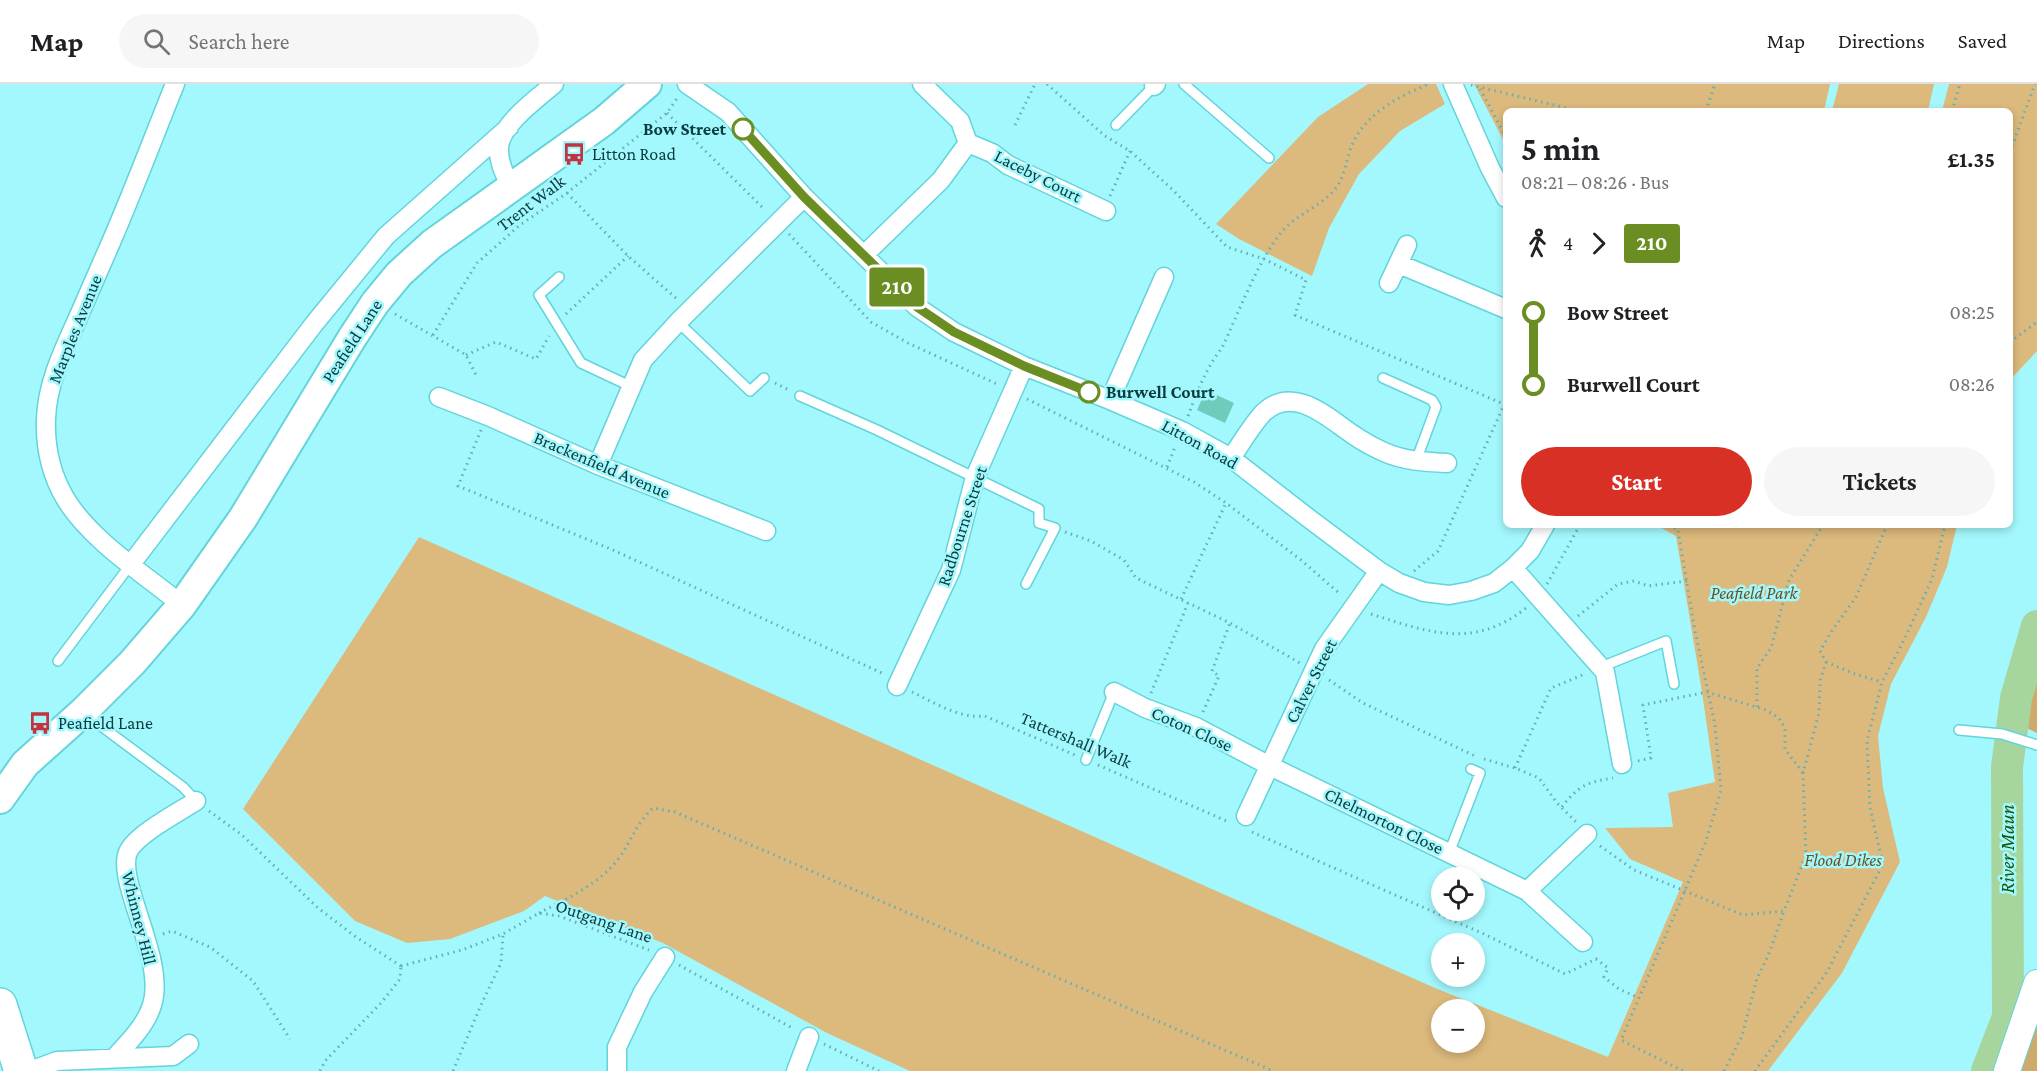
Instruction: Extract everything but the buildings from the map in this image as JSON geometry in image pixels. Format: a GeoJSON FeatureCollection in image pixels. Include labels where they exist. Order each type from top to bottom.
{"type":"FeatureCollection","features":[{"type":"Feature","properties":{"kind":"highway"},"geometry":{"type":"LineString","coordinates":[[0,1005],[21,1071]]}},
{"type":"Feature","properties":{"kind":"main road","name":"Peafield Lane"},"geometry":{"type":"LineString","coordinates":[[0,799],[12,769],[83,712],[132,663],[182,604],[243,518],[375,303],[399,274],[423,252],[604,121],[646,84]]}},
{"type":"Feature","properties":{"kind":"street","name":"Marples Avenue"},"geometry":{"type":"LineString","coordinates":[[174,84],[117,228],[62,354],[51,388],[46,418],[48,451],[56,478],[65,498],[82,522],[182,604]]}},
{"type":"Feature","properties":{"kind":"street"},"geometry":{"type":"LineString","coordinates":[[131,564],[314,324],[386,236],[554,84]]}},
{"type":"Feature","properties":{"kind":"street","name":"Litton Road"},"geometry":{"type":"LineString","coordinates":[[687,84],[728,112],[804,197],[917,307],[954,332],[1024,366],[1182,431],[1231,458],[1379,571],[1399,583],[1424,592],[1449,595],[1471,591],[1494,583],[1530,551],[1543,528]]}},
{"type":"Feature","properties":{"kind":"street"},"geometry":{"type":"LineString","coordinates":[[864,255],[941,180],[968,143],[960,121],[922,84]]}},
{"type":"Feature","properties":{"kind":"street"},"geometry":{"type":"LineString","coordinates":[[1453,84],[1503,192]]}},
{"type":"Feature","properties":{"kind":"street"},"geometry":{"type":"LineString","coordinates":[[509,127],[499,145],[501,166],[512,187]]}},
{"type":"Feature","properties":{"kind":"street","name":"Laceby Court"},"geometry":{"type":"LineString","coordinates":[[968,143],[992,153],[1008,165],[1108,204]]}},
{"type":"Feature","properties":{"kind":"street"},"geometry":{"type":"LineString","coordinates":[[598,465],[643,360],[804,197]]}},
{"type":"Feature","properties":{"kind":"street"},"geometry":{"type":"LineString","coordinates":[[1389,283],[1407,245]]}},
{"type":"Feature","properties":{"kind":"street"},"geometry":{"type":"LineString","coordinates":[[1399,264],[1503,308]]}},
{"type":"Feature","properties":{"kind":"street"},"geometry":{"type":"LineString","coordinates":[[1110,400],[1164,277]]}},
{"type":"Feature","properties":{"kind":"street","name":"Radbourne Street"},"geometry":{"type":"LineString","coordinates":[[899,683],[951,570],[975,477],[1024,366]]}},
{"type":"Feature","properties":{"kind":"street","name":"Brackenfield Avenue"},"geometry":{"type":"LineString","coordinates":[[439,398],[488,416],[598,465],[766,531]]}},
{"type":"Feature","properties":{"kind":"street"},"geometry":{"type":"LineString","coordinates":[[1231,458],[1264,413],[1277,405],[1294,401],[1314,408],[1354,436],[1387,453],[1416,461],[1447,463]]}},
{"type":"Feature","properties":{"kind":"street"},"geometry":{"type":"LineString","coordinates":[[1513,568],[1605,672],[1618,771]]}},
{"type":"Feature","properties":{"kind":"street","name":"Calver Street"},"geometry":{"type":"LineString","coordinates":[[1240,822],[1270,766],[1324,649],[1379,571]]}},
{"type":"Feature","properties":{"kind":"street","name":"Coton Close"},"geometry":{"type":"LineString","coordinates":[[1114,692],[1145,708],[1196,728],[1270,766]]}},
{"type":"Feature","properties":{"kind":"street","name":"Chelmorton Close"},"geometry":{"type":"LineString","coordinates":[[1270,766],[1527,891],[1583,942]]}},
{"type":"Feature","properties":{"kind":"street","name":"Whinney Hill"},"geometry":{"type":"LineString","coordinates":[[115,1058],[147,1018],[153,1004],[155,983],[147,940],[127,876],[125,860],[130,847],[141,837],[196,801]]}},
{"type":"Feature","properties":{"kind":"street"},"geometry":{"type":"LineString","coordinates":[[1527,891],[1587,834]]}},
{"type":"Feature","properties":{"kind":"street"},"geometry":{"type":"LineString","coordinates":[[617,1071],[617,1047],[643,992],[665,957]]}},
{"type":"Feature","properties":{"kind":"street"},"geometry":{"type":"LineString","coordinates":[[2007,1071],[2037,983]]}},
{"type":"Feature","properties":{"kind":"street"},"geometry":{"type":"LineString","coordinates":[[796,1071],[809,1037]]}},
{"type":"Feature","properties":{"kind":"street"},"geometry":{"type":"LineString","coordinates":[[30,1071],[57,1060],[173,1056],[189,1044]]}},
{"type":"Feature","properties":{"kind":"lane"},"geometry":{"type":"LineString","coordinates":[[1184,84],[1269,158]]}},
{"type":"Feature","properties":{"kind":"lane"},"geometry":{"type":"LineString","coordinates":[[1116,125],[1155,85]]}},
{"type":"Feature","properties":{"kind":"lane"},"geometry":{"type":"LineString","coordinates":[[559,277],[539,295],[581,363],[630,386]]}},
{"type":"Feature","properties":{"kind":"lane"},"geometry":{"type":"LineString","coordinates":[[684,316],[750,391],[764,378]]}},
{"type":"Feature","properties":{"kind":"lane"},"geometry":{"type":"LineString","coordinates":[[1383,378],[1432,400],[1436,407],[1416,461]]}},
{"type":"Feature","properties":{"kind":"lane"},"geometry":{"type":"LineString","coordinates":[[800,396],[1039,508],[1039,523],[1055,528],[1026,584]]}},
{"type":"Feature","properties":{"kind":"lane"},"geometry":{"type":"LineString","coordinates":[[58,661],[131,564]]}},
{"type":"Feature","properties":{"kind":"lane"},"geometry":{"type":"LineString","coordinates":[[1601,668],[1666,641],[1674,684]]}},
{"type":"Feature","properties":{"kind":"lane"},"geometry":{"type":"LineString","coordinates":[[1086,760],[1114,692]]}},
{"type":"Feature","properties":{"kind":"lane"},"geometry":{"type":"LineString","coordinates":[[83,712],[183,787],[196,801]]}},
{"type":"Feature","properties":{"kind":"lane"},"geometry":{"type":"LineString","coordinates":[[1959,730],[2002,734],[2037,745]]}},
{"type":"Feature","properties":{"kind":"lane"},"geometry":{"type":"LineString","coordinates":[[1449,853],[1480,773],[1471,769]]}},
{"type":"Feature","properties":{"kind":"path"},"geometry":{"type":"LineString","coordinates":[[1016,124],[1035,84]]}},
{"type":"Feature","properties":{"kind":"path"},"geometry":{"type":"LineString","coordinates":[[1047,84],[1106,136],[1130,151],[1174,191],[1227,247],[1264,259],[1306,280],[1295,315],[1503,404]]}},
{"type":"Feature","properties":{"kind":"path"},"geometry":{"type":"LineString","coordinates":[[1167,467],[1200,386],[1222,348],[1264,259],[1280,233],[1327,198],[1338,184],[1352,144],[1365,124],[1404,94],[1429,84]]}},
{"type":"Feature","properties":{"kind":"path"},"geometry":{"type":"LineString","coordinates":[[1470,84],[1566,108]]}},
{"type":"Feature","properties":{"kind":"path"},"geometry":{"type":"LineString","coordinates":[[1707,108],[1715,84]]}},
{"type":"Feature","properties":{"kind":"path"},"geometry":{"type":"LineString","coordinates":[[1953,108],[1960,84]]}},
{"type":"Feature","properties":{"kind":"path"},"geometry":{"type":"LineString","coordinates":[[2013,144],[2035,84]]}},
{"type":"Feature","properties":{"kind":"path"},"geometry":{"type":"LineString","coordinates":[[1479,87],[1503,131]]}},
{"type":"Feature","properties":{"kind":"path","name":"Trent Walk"},"geometry":{"type":"LineString","coordinates":[[433,335],[477,263],[520,225],[567,194],[667,113],[779,224]]}},
{"type":"Feature","properties":{"kind":"path"},"geometry":{"type":"LineString","coordinates":[[1108,204],[1130,151]]}},
{"type":"Feature","properties":{"kind":"path"},"geometry":{"type":"LineString","coordinates":[[567,194],[684,316]]}},
{"type":"Feature","properties":{"kind":"path"},"geometry":{"type":"LineString","coordinates":[[779,224],[871,322],[908,343],[1167,467],[1226,503],[1301,560],[1354,606],[1365,612],[1416,628],[1445,634],[1483,632],[1513,618],[1540,597],[1578,528]]}},
{"type":"Feature","properties":{"kind":"path"},"geometry":{"type":"LineString","coordinates":[[466,355],[496,342],[536,358],[557,323],[628,256]]}},
{"type":"Feature","properties":{"kind":"path"},"geometry":{"type":"LineString","coordinates":[[375,303],[466,355],[477,377]]}},
{"type":"Feature","properties":{"kind":"path"},"geometry":{"type":"LineString","coordinates":[[2013,340],[2037,322]]}},
{"type":"Feature","properties":{"kind":"path"},"geometry":{"type":"LineString","coordinates":[[764,378],[800,396]]}},
{"type":"Feature","properties":{"kind":"path"},"geometry":{"type":"LineString","coordinates":[[1399,583],[1437,551],[1503,409]]}},
{"type":"Feature","properties":{"kind":"path","name":"Tattershall Walk"},"geometry":{"type":"LineString","coordinates":[[488,416],[458,486],[613,550],[899,683],[954,711],[975,717],[985,716],[1086,760],[1240,822],[1484,934],[1565,974],[1596,958],[1608,968],[1604,977],[1619,989],[1639,998]]}},
{"type":"Feature","properties":{"kind":"path"},"geometry":{"type":"LineString","coordinates":[[1181,599],[1226,503]]}},
{"type":"Feature","properties":{"kind":"path"},"geometry":{"type":"LineString","coordinates":[[1055,528],[1091,541],[1124,560],[1136,578],[1230,622],[1314,670],[1373,708],[1476,756],[1539,778],[1562,807],[1598,845],[1634,870],[1743,915],[1784,911]]}},
{"type":"Feature","properties":{"kind":"path"},"geometry":{"type":"LineString","coordinates":[[1674,528],[1679,531]]}},
{"type":"Feature","properties":{"kind":"path"},"geometry":{"type":"LineString","coordinates":[[1678,528],[1715,725],[1721,790],[1706,841],[1621,1040],[1683,1071]]}},
{"type":"Feature","properties":{"kind":"path"},"geometry":{"type":"LineString","coordinates":[[1757,707],[1757,668],[1771,648],[1789,580],[1821,528]]}},
{"type":"Feature","properties":{"kind":"path"},"geometry":{"type":"LineString","coordinates":[[1882,682],[1826,662],[1820,651],[1856,597],[1886,528]]}},
{"type":"Feature","properties":{"kind":"path"},"geometry":{"type":"LineString","coordinates":[[1755,1071],[1827,972],[1883,864],[1870,808],[1867,741],[1882,682],[1932,579],[1944,528]]}},
{"type":"Feature","properties":{"kind":"path"},"geometry":{"type":"LineString","coordinates":[[1566,627],[1618,584],[1634,581],[1648,586],[1687,581]]}},
{"type":"Feature","properties":{"kind":"path"},"geometry":{"type":"LineString","coordinates":[[1145,708],[1188,603]]}},
{"type":"Feature","properties":{"kind":"path"},"geometry":{"type":"LineString","coordinates":[[1196,728],[1219,676],[1212,671],[1230,622]]}},
{"type":"Feature","properties":{"kind":"path"},"geometry":{"type":"LineString","coordinates":[[1724,1071],[1742,1036],[1757,978],[1768,956],[1806,855],[1803,773],[1819,713],[1820,681],[1826,662]]}},
{"type":"Feature","properties":{"kind":"path"},"geometry":{"type":"LineString","coordinates":[[1515,768],[1551,688],[1601,668]]}},
{"type":"Feature","properties":{"kind":"path"},"geometry":{"type":"LineString","coordinates":[[1562,807],[1574,791],[1651,758],[1643,705],[1707,692],[1766,710],[1779,718],[1785,728],[1785,749],[1803,773]]}},
{"type":"Feature","properties":{"kind":"path"},"geometry":{"type":"LineString","coordinates":[[196,801],[242,835],[318,908],[356,938],[401,966],[400,979],[381,1003],[325,1061],[320,1071]]}},
{"type":"Feature","properties":{"kind":"path"},"geometry":{"type":"LineString","coordinates":[[538,913],[574,894],[607,872],[620,857],[641,819],[653,808],[675,812],[1273,1071]]}},
{"type":"Feature","properties":{"kind":"path","name":"Outgang Lane"},"geometry":{"type":"LineString","coordinates":[[401,966],[462,950],[503,934],[538,913],[559,916],[665,957],[809,1037],[879,1071]]}},
{"type":"Feature","properties":{"kind":"path"},"geometry":{"type":"LineString","coordinates":[[147,940],[172,931],[210,947],[253,981],[290,1039]]}},
{"type":"Feature","properties":{"kind":"path"},"geometry":{"type":"LineString","coordinates":[[453,1071],[501,963],[503,934]]}},
{"type":"Feature","properties":{"kind":"green space"},"geometry":{"type":"Polygon","coordinates":[[[1368,84],[1436,84],[1445,104],[1400,131],[1359,174],[1329,228],[1312,276],[1239,239],[1216,224],[1318,117],[1368,84]]]}},
{"type":"Feature","properties":{"kind":"green space"},"geometry":{"type":"Polygon","coordinates":[[[1474,84],[1830,84],[1825,108],[1503,108],[1503,139],[1474,84]]]}},
{"type":"Feature","properties":{"kind":"green space"},"geometry":{"type":"Polygon","coordinates":[[[1839,84],[1934,84],[1929,108],[1833,108],[1839,84]]]}},
{"type":"Feature","properties":{"kind":"green space"},"geometry":{"type":"Polygon","coordinates":[[[1949,84],[2037,84],[2037,351],[2013,377],[2013,108],[1943,108],[1949,84]]]}},
{"type":"Feature","properties":{"kind":"green space"},"geometry":{"type":"Polygon","coordinates":[[[1661,528],[1956,528],[1947,567],[1926,617],[1891,684],[1878,736],[1883,788],[1900,862],[1842,973],[1768,1071],[910,1071],[827,1033],[663,943],[545,896],[524,911],[450,939],[407,943],[355,921],[243,809],[419,537],[1431,987],[1463,999],[1431,999],[1431,1053],[1485,1053],[1485,1008],[1608,1057],[1683,882],[1630,859],[1605,828],[1673,827],[1668,793],[1715,782],[1676,536],[1661,528]]]}},
{"type":"Feature","properties":{"kind":"shaded area"},"geometry":{"type":"Polygon","coordinates":[[[2037,673],[2037,733],[2022,726],[2037,673]]]}},
{"type":"Feature","properties":{"kind":"shaded area"},"geometry":{"type":"Polygon","coordinates":[[[2037,1005],[2037,1071],[2015,1071],[2037,1005]]]}},
{"type":"Feature","properties":{"kind":"waterway","name":"River Maun"},"geometry":{"type":"LineString","coordinates":[[1987,1071],[2008,1017],[2007,767],[2016,698],[2037,626]]}},
{"type":"Feature","properties":{"kind":"bus line","name":"210"},"geometry":{"type":"LineString","coordinates":[[743,129],[804,197],[917,307],[954,332],[1024,366],[1089,392]]}},
{"type":"Feature","properties":{"kind":"place","name":"Bow Street"},"geometry":{"type":"Point","coordinates":[743,129]}},
{"type":"Feature","properties":{"kind":"place","name":"Litton Road"},"geometry":{"type":"Point","coordinates":[574,154]}},
{"type":"Feature","properties":{"kind":"place","name":"Burwell Court"},"geometry":{"type":"Point","coordinates":[1089,392]}},
{"type":"Feature","properties":{"kind":"place","name":"Peafield Lane"},"geometry":{"type":"Point","coordinates":[40,723]}},
{"type":"Feature","properties":{"kind":"park label","name":"Peafield Park"},"geometry":{"type":"Point","coordinates":[1754,593]}},
{"type":"Feature","properties":{"kind":"park label","name":"Flood Dikes"},"geometry":{"type":"Point","coordinates":[1843,860]}}]}
